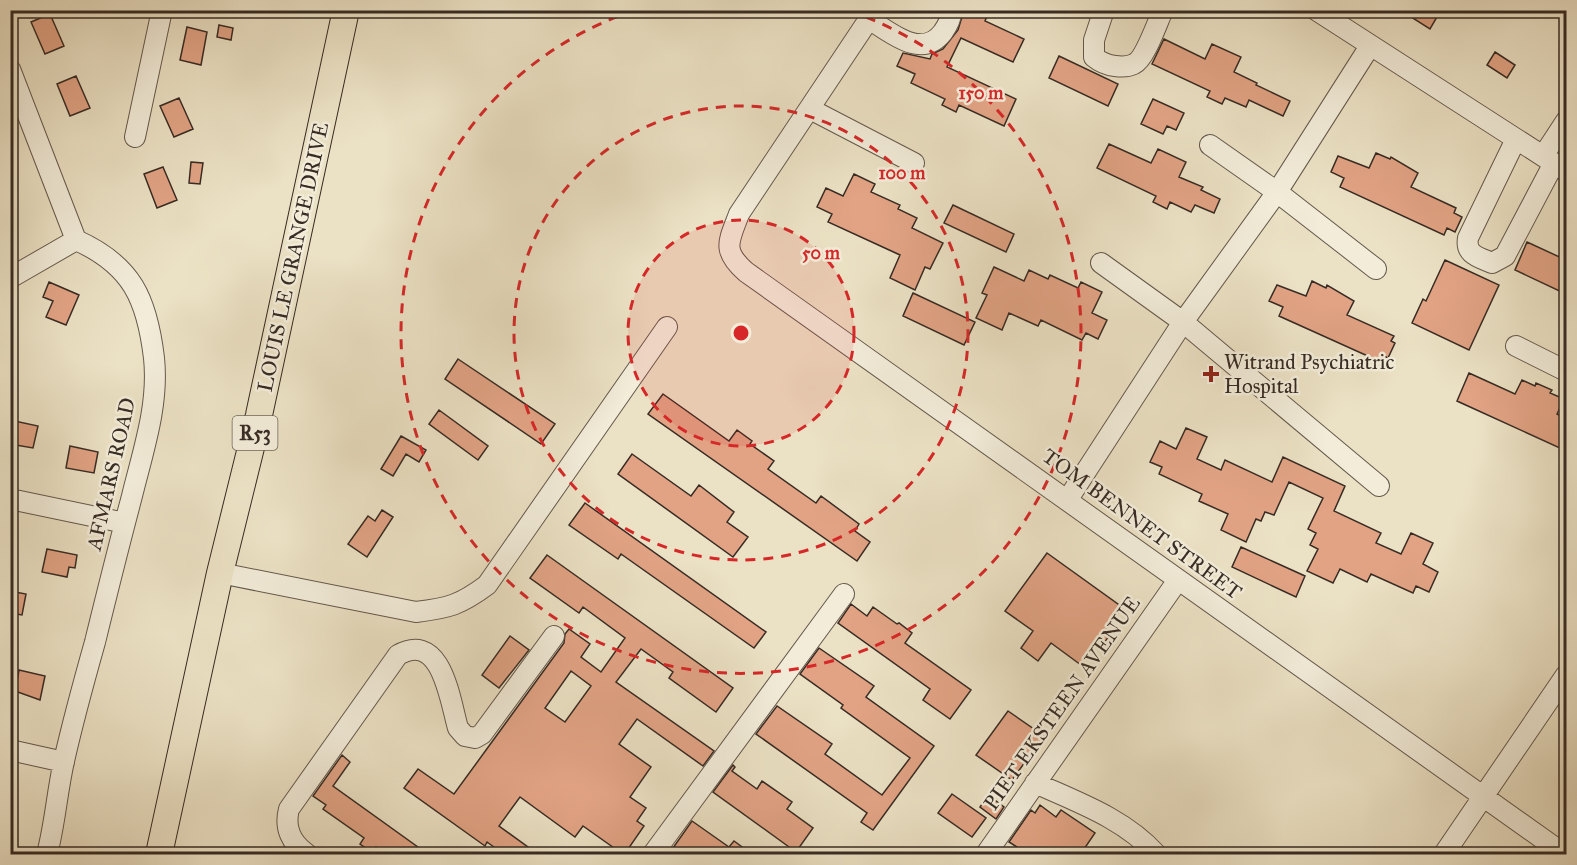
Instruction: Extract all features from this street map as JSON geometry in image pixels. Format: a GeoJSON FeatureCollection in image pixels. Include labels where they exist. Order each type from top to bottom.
{"type":"FeatureCollection","features":[{"type":"Feature","properties":{"kind":"main road","name":"LOUIS LE GRANGE DRIVE"},"geometry":{"type":"LineString","coordinates":[[159,855],[220,573],[259,415],[346,10]]}},
{"type":"Feature","properties":{"kind":"street"},"geometry":{"type":"LineString","coordinates":[[135,137],[162,10]]}},
{"type":"Feature","properties":{"kind":"street"},"geometry":{"type":"LineString","coordinates":[[914,163],[810,109],[872,15],[895,36],[922,45],[934,41],[940,35],[948,24],[952,10]]}},
{"type":"Feature","properties":{"kind":"street"},"geometry":{"type":"LineString","coordinates":[[1104,10],[1094,40],[1094,57],[1109,65],[1127,67],[1142,57],[1163,10]]}},
{"type":"Feature","properties":{"kind":"street"},"geometry":{"type":"LineString","coordinates":[[1328,14],[1370,46],[1555,163]]}},
{"type":"Feature","properties":{"kind":"street"},"geometry":{"type":"LineString","coordinates":[[1068,499],[1183,322],[1277,192],[1370,46]]}},
{"type":"Feature","properties":{"kind":"street"},"geometry":{"type":"LineString","coordinates":[[10,69],[76,240],[10,278]]}},
{"type":"Feature","properties":{"kind":"street","name":"TOM BENNET STREET"},"geometry":{"type":"LineString","coordinates":[[810,109],[739,214],[728,246],[733,259],[746,272],[1068,499],[1564,855]]}},
{"type":"Feature","properties":{"kind":"street"},"geometry":{"type":"LineString","coordinates":[[1516,139],[1468,238],[1467,247],[1470,252],[1492,263],[1505,256],[1555,163],[1566,121]]}},
{"type":"Feature","properties":{"kind":"street"},"geometry":{"type":"LineString","coordinates":[[1210,145],[1277,192],[1376,269]]}},
{"type":"Feature","properties":{"kind":"street","name":"AFMARS ROAD"},"geometry":{"type":"LineString","coordinates":[[47,855],[64,762],[143,452],[154,398],[154,356],[145,314],[131,280],[118,265],[96,249],[76,240]]}},
{"type":"Feature","properties":{"kind":"street"},"geometry":{"type":"LineString","coordinates":[[1101,263],[1183,322],[1379,486]]}},
{"type":"Feature","properties":{"kind":"street"},"geometry":{"type":"LineString","coordinates":[[220,573],[416,612],[442,609],[465,601],[487,585],[668,327]]}},
{"type":"Feature","properties":{"kind":"street"},"geometry":{"type":"LineString","coordinates":[[1516,346],[1566,371]]}},
{"type":"Feature","properties":{"kind":"street"},"geometry":{"type":"LineString","coordinates":[[10,499],[125,523]]}},
{"type":"Feature","properties":{"kind":"street","name":"PIET EKSTEEN AVENUE"},"geometry":{"type":"LineString","coordinates":[[986,855],[1178,580]]}},
{"type":"Feature","properties":{"kind":"street"},"geometry":{"type":"LineString","coordinates":[[653,855],[844,594]]}},
{"type":"Feature","properties":{"kind":"street"},"geometry":{"type":"LineString","coordinates":[[307,855],[299,849],[289,834],[286,821],[289,809],[398,655],[416,650],[434,658],[441,669],[458,728],[465,736],[475,738],[482,734],[554,636]]}},
{"type":"Feature","properties":{"kind":"street"},"geometry":{"type":"LineString","coordinates":[[1444,855],[1566,675]]}},
{"type":"Feature","properties":{"kind":"street"},"geometry":{"type":"LineString","coordinates":[[10,750],[64,762]]}},
{"type":"Feature","properties":{"kind":"street"},"geometry":{"type":"LineString","coordinates":[[1035,783],[1100,813],[1134,835],[1156,855]]}},
{"type":"Feature","properties":{"kind":"building"},"geometry":{"type":"Polygon","coordinates":[[[964,10],[990,10],[985,21],[1024,39],[1013,62],[961,38],[947,67],[1016,99],[1004,126],[959,105],[956,112],[942,105],[945,99],[911,83],[915,74],[897,66],[903,53],[930,59],[932,54],[943,49],[958,30],[964,10]]]}},
{"type":"Feature","properties":{"kind":"building"},"geometry":{"type":"Polygon","coordinates":[[[1400,10],[1441,10],[1430,29],[1400,10]]]}},
{"type":"Feature","properties":{"kind":"building"},"geometry":{"type":"Polygon","coordinates":[[[50,14],[64,46],[45,54],[31,22],[50,14]]]}},
{"type":"Feature","properties":{"kind":"building"},"geometry":{"type":"Polygon","coordinates":[[[219,25],[233,28],[231,40],[217,37],[219,25]]]}},
{"type":"Feature","properties":{"kind":"building"},"geometry":{"type":"Polygon","coordinates":[[[187,27],[207,32],[201,65],[180,60],[187,27]]]}},
{"type":"Feature","properties":{"kind":"building"},"geometry":{"type":"Polygon","coordinates":[[[1164,39],[1205,59],[1212,44],[1241,57],[1234,72],[1290,101],[1283,116],[1249,100],[1246,107],[1225,98],[1222,104],[1207,97],[1210,91],[1152,64],[1164,39]]]}},
{"type":"Feature","properties":{"kind":"building"},"geometry":{"type":"Polygon","coordinates":[[[1495,52],[1515,65],[1507,78],[1487,65],[1495,52]]]}},
{"type":"Feature","properties":{"kind":"building"},"geometry":{"type":"Polygon","coordinates":[[[1059,56],[1118,84],[1108,106],[1049,78],[1059,56]]]}},
{"type":"Feature","properties":{"kind":"building"},"geometry":{"type":"Polygon","coordinates":[[[76,76],[90,108],[70,116],[57,84],[76,76]]]}},
{"type":"Feature","properties":{"kind":"building"},"geometry":{"type":"Polygon","coordinates":[[[179,98],[193,129],[174,137],[160,106],[179,98]]]}},
{"type":"Feature","properties":{"kind":"building"},"geometry":{"type":"Polygon","coordinates":[[[1153,99],[1184,113],[1176,130],[1167,126],[1163,134],[1141,124],[1153,99]]]}},
{"type":"Feature","properties":{"kind":"building"},"geometry":{"type":"Polygon","coordinates":[[[1109,144],[1151,163],[1158,149],[1186,162],[1179,177],[1203,187],[1201,190],[1220,199],[1214,213],[1195,205],[1191,212],[1170,202],[1167,209],[1153,202],[1156,196],[1097,168],[1109,144]]]}},
{"type":"Feature","properties":{"kind":"building"},"geometry":{"type":"Polygon","coordinates":[[[1376,153],[1390,159],[1391,157],[1418,173],[1411,187],[1456,208],[1454,213],[1462,217],[1455,232],[1447,228],[1444,235],[1340,187],[1344,178],[1331,172],[1338,156],[1369,168],[1376,153]]]}},
{"type":"Feature","properties":{"kind":"building"},"geometry":{"type":"Polygon","coordinates":[[[191,162],[203,163],[200,184],[189,183],[191,162]]]}},
{"type":"Feature","properties":{"kind":"building"},"geometry":{"type":"Polygon","coordinates":[[[163,167],[177,200],[157,208],[144,174],[163,167]]]}},
{"type":"Feature","properties":{"kind":"building"},"geometry":{"type":"Polygon","coordinates":[[[854,174],[875,184],[871,192],[900,205],[898,209],[917,218],[912,228],[943,243],[930,269],[925,267],[915,290],[890,278],[900,255],[828,222],[832,214],[817,207],[826,188],[843,196],[854,174]]]}},
{"type":"Feature","properties":{"kind":"building"},"geometry":{"type":"Polygon","coordinates":[[[953,205],[1014,234],[1006,252],[944,223],[953,205]]]}},
{"type":"Feature","properties":{"kind":"building"},"geometry":{"type":"Polygon","coordinates":[[[1527,242],[1566,260],[1566,294],[1515,270],[1527,242]]]}},
{"type":"Feature","properties":{"kind":"building"},"geometry":{"type":"Polygon","coordinates":[[[1445,260],[1499,285],[1469,350],[1412,323],[1423,299],[1426,301],[1445,260]]]}},
{"type":"Feature","properties":{"kind":"building"},"geometry":{"type":"Polygon","coordinates":[[[994,267],[1024,281],[1029,270],[1048,279],[1050,275],[1078,288],[1081,282],[1102,292],[1092,313],[1107,320],[1098,339],[1086,333],[1082,340],[1041,320],[1038,326],[1009,313],[1002,330],[976,318],[987,295],[982,293],[994,267]]]}},
{"type":"Feature","properties":{"kind":"building"},"geometry":{"type":"Polygon","coordinates":[[[1312,281],[1326,288],[1327,285],[1354,301],[1347,315],[1394,336],[1391,341],[1395,343],[1388,358],[1384,356],[1381,362],[1279,316],[1283,307],[1269,301],[1277,285],[1306,296],[1312,281]]]}},
{"type":"Feature","properties":{"kind":"building"},"geometry":{"type":"Polygon","coordinates":[[[49,282],[79,295],[66,325],[46,317],[53,301],[43,297],[49,282]]]}},
{"type":"Feature","properties":{"kind":"building"},"geometry":{"type":"Polygon","coordinates":[[[913,293],[975,322],[964,345],[903,316],[913,293]]]}},
{"type":"Feature","properties":{"kind":"building"},"geometry":{"type":"Polygon","coordinates":[[[458,359],[555,424],[541,444],[445,379],[458,359]]]}},
{"type":"Feature","properties":{"kind":"building"},"geometry":{"type":"Polygon","coordinates":[[[1469,373],[1515,394],[1522,380],[1552,390],[1550,393],[1564,399],[1557,414],[1566,418],[1566,437],[1562,449],[1457,401],[1469,373]]]}},
{"type":"Feature","properties":{"kind":"building"},"geometry":{"type":"Polygon","coordinates":[[[663,394],[729,441],[737,430],[752,441],[750,444],[774,461],[768,469],[816,503],[821,496],[859,524],[855,531],[870,542],[857,561],[648,414],[663,394]]]}},
{"type":"Feature","properties":{"kind":"building"},"geometry":{"type":"Polygon","coordinates":[[[439,410],[488,446],[478,460],[429,424],[439,410]]]}},
{"type":"Feature","properties":{"kind":"building"},"geometry":{"type":"Polygon","coordinates":[[[10,420],[38,426],[33,448],[10,444],[10,420]]]}},
{"type":"Feature","properties":{"kind":"building"},"geometry":{"type":"Polygon","coordinates":[[[1186,428],[1207,437],[1197,459],[1221,470],[1225,460],[1272,482],[1283,457],[1345,486],[1334,511],[1381,533],[1376,543],[1401,554],[1411,533],[1433,543],[1423,564],[1438,572],[1429,592],[1416,586],[1413,593],[1371,574],[1367,582],[1340,569],[1333,583],[1307,571],[1318,549],[1310,545],[1316,533],[1308,529],[1323,498],[1289,482],[1274,515],[1265,512],[1261,521],[1256,519],[1246,542],[1221,530],[1228,514],[1199,501],[1202,494],[1159,474],[1162,467],[1150,462],[1160,441],[1176,449],[1186,428]]]}},
{"type":"Feature","properties":{"kind":"building"},"geometry":{"type":"Polygon","coordinates":[[[401,436],[426,450],[419,462],[406,454],[393,476],[381,469],[401,436]]]}},
{"type":"Feature","properties":{"kind":"building"},"geometry":{"type":"Polygon","coordinates":[[[70,446],[98,452],[94,473],[66,468],[70,446]]]}},
{"type":"Feature","properties":{"kind":"building"},"geometry":{"type":"Polygon","coordinates":[[[632,454],[691,496],[699,485],[734,512],[727,522],[748,537],[733,557],[618,474],[632,454]]]}},
{"type":"Feature","properties":{"kind":"building"},"geometry":{"type":"Polygon","coordinates":[[[585,503],[766,632],[754,648],[621,554],[618,559],[569,525],[585,503]]]}},
{"type":"Feature","properties":{"kind":"building"},"geometry":{"type":"Polygon","coordinates":[[[382,510],[393,517],[367,557],[348,544],[368,516],[375,521],[382,510]]]}},
{"type":"Feature","properties":{"kind":"building"},"geometry":{"type":"Polygon","coordinates":[[[1241,547],[1305,576],[1296,597],[1232,567],[1241,547]]]}},
{"type":"Feature","properties":{"kind":"building"},"geometry":{"type":"Polygon","coordinates":[[[47,549],[77,555],[75,568],[69,567],[67,577],[42,572],[47,549]]]}},
{"type":"Feature","properties":{"kind":"building"},"geometry":{"type":"Polygon","coordinates":[[[1047,553],[1122,607],[1107,629],[1111,633],[1103,645],[1098,642],[1081,665],[1051,643],[1038,661],[1021,648],[1033,631],[1005,611],[1047,553]]]}},
{"type":"Feature","properties":{"kind":"building"},"geometry":{"type":"Polygon","coordinates":[[[547,555],[733,688],[716,712],[669,678],[673,672],[641,649],[616,682],[714,751],[703,766],[637,719],[619,744],[651,767],[630,797],[646,808],[637,821],[644,826],[624,855],[583,826],[575,837],[520,797],[499,826],[539,855],[505,855],[487,842],[485,846],[404,788],[418,769],[454,794],[564,643],[565,634],[569,629],[590,644],[581,657],[601,672],[625,638],[583,607],[579,613],[530,578],[547,555]],[[571,671],[545,708],[565,722],[591,686],[571,671]]]}},
{"type":"Feature","properties":{"kind":"building"},"geometry":{"type":"Polygon","coordinates":[[[10,591],[26,594],[22,615],[10,613],[10,591]]]}},
{"type":"Feature","properties":{"kind":"building"},"geometry":{"type":"Polygon","coordinates":[[[851,604],[867,616],[873,607],[897,624],[899,623],[912,633],[905,643],[971,690],[950,719],[923,700],[930,689],[838,623],[851,604]]]}},
{"type":"Feature","properties":{"kind":"building"},"geometry":{"type":"Polygon","coordinates":[[[510,636],[529,650],[499,688],[482,675],[510,636]]]}},
{"type":"Feature","properties":{"kind":"building"},"geometry":{"type":"Polygon","coordinates":[[[819,648],[874,686],[866,697],[934,746],[873,830],[861,822],[867,813],[756,734],[777,706],[832,744],[825,754],[882,795],[910,758],[841,708],[843,705],[800,674],[819,648]]]}},
{"type":"Feature","properties":{"kind":"building"},"geometry":{"type":"Polygon","coordinates":[[[19,670],[45,676],[40,700],[15,691],[19,670]]]}},
{"type":"Feature","properties":{"kind":"building"},"geometry":{"type":"Polygon","coordinates":[[[1008,711],[1044,736],[1012,780],[976,755],[1008,711]]]}},
{"type":"Feature","properties":{"kind":"building"},"geometry":{"type":"Polygon","coordinates":[[[342,755],[350,762],[333,786],[429,855],[387,855],[376,847],[371,852],[360,844],[364,838],[323,809],[326,805],[313,796],[342,755]]]}},
{"type":"Feature","properties":{"kind":"building"},"geometry":{"type":"Polygon","coordinates":[[[733,765],[735,767],[732,771],[757,789],[762,781],[792,802],[787,809],[813,828],[796,852],[713,792],[733,765]]]}},
{"type":"Feature","properties":{"kind":"building"},"geometry":{"type":"Polygon","coordinates":[[[952,794],[986,818],[972,837],[938,813],[952,794]]]}},
{"type":"Feature","properties":{"kind":"building"},"geometry":{"type":"Polygon","coordinates":[[[988,795],[1004,807],[996,819],[980,807],[988,795]]]}},
{"type":"Feature","properties":{"kind":"building"},"geometry":{"type":"Polygon","coordinates":[[[1040,805],[1056,817],[1061,810],[1095,833],[1080,855],[1012,855],[1017,847],[1009,842],[1031,810],[1035,813],[1040,805]]]}},
{"type":"Feature","properties":{"kind":"building"},"geometry":{"type":"Polygon","coordinates":[[[692,821],[729,847],[734,841],[753,855],[668,855],[692,821]]]}},
{"type":"Feature","properties":{"kind":"place","name":"Witrand Psychiatric Hospital"},"geometry":{"type":"Point","coordinates":[1211,374]}}]}
